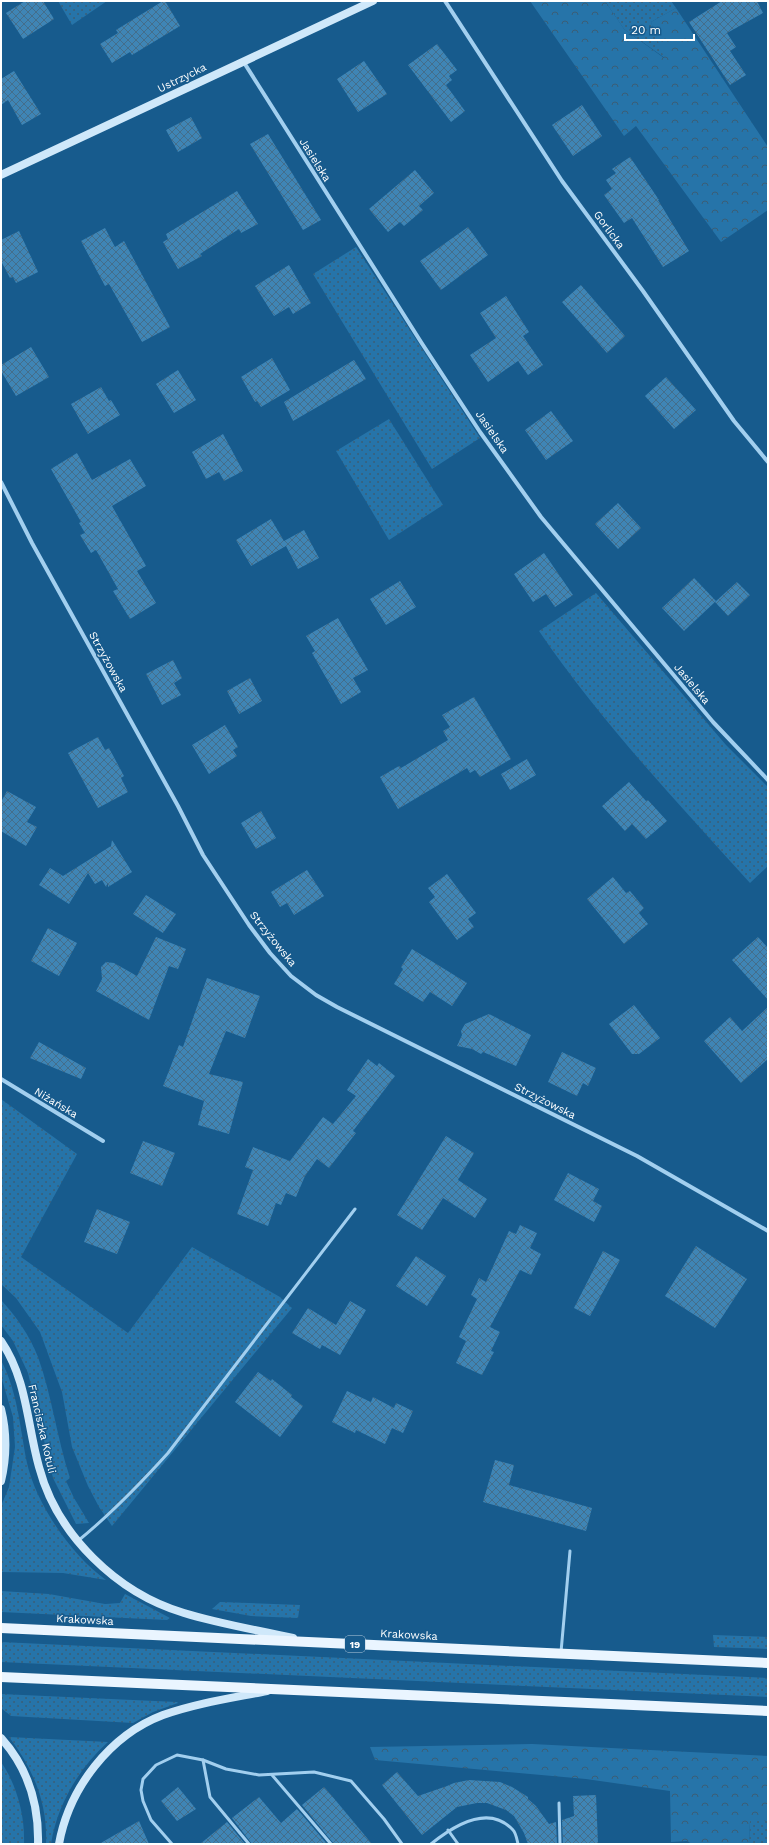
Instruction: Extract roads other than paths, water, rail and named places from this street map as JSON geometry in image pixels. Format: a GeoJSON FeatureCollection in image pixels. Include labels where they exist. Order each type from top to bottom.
{"type":"FeatureCollection","features":[{"type":"Feature","properties":{"kind":"main road","name":"Krakowska"},"geometry":{"type":"LineString","coordinates":[[1,1628],[768,1663]]}},
{"type":"Feature","properties":{"kind":"main road"},"geometry":{"type":"LineString","coordinates":[[1,1677],[768,1711]]}},
{"type":"Feature","properties":{"kind":"street","name":"Ustrzycka"},"geometry":{"type":"LineString","coordinates":[[1,175],[373,1]]}},
{"type":"Feature","properties":{"kind":"street","name":"Gorlicka"},"geometry":{"type":"LineString","coordinates":[[445,1],[562,181],[643,291],[734,421],[768,462]]}},
{"type":"Feature","properties":{"kind":"street","name":"Jasielska"},"geometry":{"type":"LineString","coordinates":[[243,61],[421,342],[480,432],[541,517],[713,722],[768,780]]}},
{"type":"Feature","properties":{"kind":"street","name":"Strzyżowska"},"geometry":{"type":"LineString","coordinates":[[1,482],[32,543],[178,806],[203,855],[249,925],[270,953],[291,976],[316,995],[337,1007],[637,1156],[768,1231]]}},
{"type":"Feature","properties":{"kind":"street","name":"Niżańska"},"geometry":{"type":"LineString","coordinates":[[1,1079],[103,1141]]}},
{"type":"Feature","properties":{"kind":"street","name":"Franciszka Kotuli"},"geometry":{"type":"LineString","coordinates":[[1,1341],[15,1368],[24,1394],[38,1465],[47,1492],[78,1542],[92,1557],[111,1573],[157,1602],[184,1613],[307,1642]]}},
{"type":"Feature","properties":{"kind":"street"},"geometry":{"type":"LineString","coordinates":[[1,1409],[6,1446],[5,1464],[1,1481]]}},
{"type":"Feature","properties":{"kind":"street"},"geometry":{"type":"LineString","coordinates":[[59,1844],[64,1824],[71,1806],[90,1773],[114,1746],[139,1727],[163,1715],[193,1706],[277,1689]]}},
{"type":"Feature","properties":{"kind":"street"},"geometry":{"type":"LineString","coordinates":[[1,1738],[11,1749],[28,1779],[36,1809],[38,1844]]}},
{"type":"Feature","properties":{"kind":"lane"},"geometry":{"type":"LineString","coordinates":[[78,1542],[106,1519],[168,1453],[355,1209]]}},
{"type":"Feature","properties":{"kind":"lane"},"geometry":{"type":"LineString","coordinates":[[561,1654],[570,1551]]}},
{"type":"Feature","properties":{"kind":"lane"},"geometry":{"type":"LineString","coordinates":[[746,1710],[768,1716]]}},
{"type":"Feature","properties":{"kind":"lane"},"geometry":{"type":"LineString","coordinates":[[172,1844],[151,1820],[143,1801],[141,1790],[143,1779],[156,1765],[178,1755],[204,1760],[226,1769],[259,1775],[314,1772],[350,1781],[384,1820],[402,1844]]}},
{"type":"Feature","properties":{"kind":"lane"},"geometry":{"type":"LineString","coordinates":[[204,1760],[210,1797],[249,1844]]}},
{"type":"Feature","properties":{"kind":"lane"},"geometry":{"type":"LineString","coordinates":[[272,1775],[331,1844]]}},
{"type":"Feature","properties":{"kind":"lane"},"geometry":{"type":"LineString","coordinates":[[559,1803],[560,1844]]}},
{"type":"Feature","properties":{"kind":"lane"},"geometry":{"type":"LineString","coordinates":[[431,1844],[448,1830],[475,1818],[496,1818],[514,1830],[518,1844]]}},
{"type":"Feature","properties":{"kind":"lane"},"geometry":{"type":"LineString","coordinates":[[448,1830],[458,1844]]}}]}
